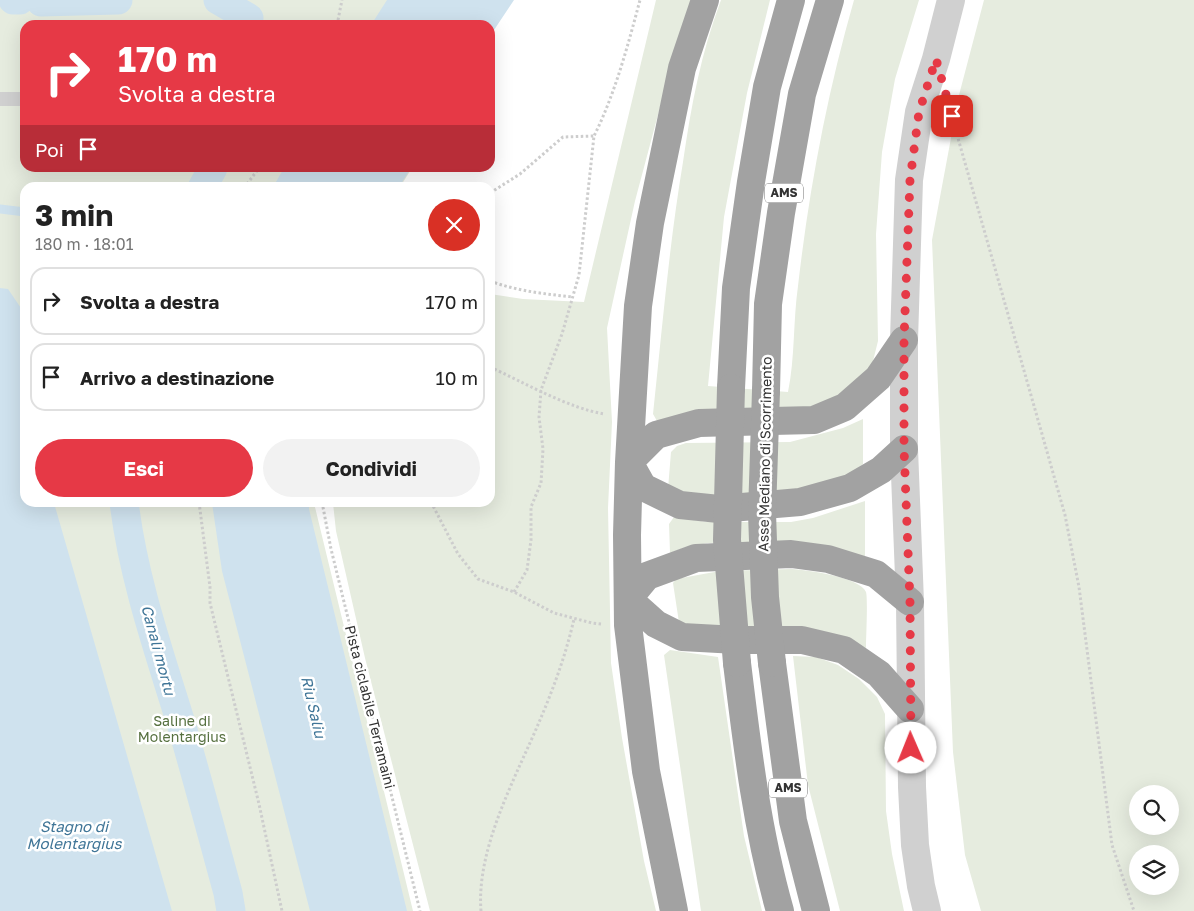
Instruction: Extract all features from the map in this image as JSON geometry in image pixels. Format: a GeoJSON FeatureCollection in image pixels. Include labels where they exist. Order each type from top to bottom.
{"type":"FeatureCollection","features":[{"type":"Feature","properties":{"kind":"highway"},"geometry":{"type":"LineString","coordinates":[[674,911],[646,771],[628,612],[627,535],[629,462],[638,306],[650,223],[682,68],[705,0]]}},
{"type":"Feature","properties":{"kind":"highway","name":"AMS"},"geometry":{"type":"LineString","coordinates":[[780,911],[750,773],[737,663],[727,540],[730,388],[736,288],[767,87],[790,0]]}},
{"type":"Feature","properties":{"kind":"highway","name":"Asse Mediano di Scorrimento"},"geometry":{"type":"LineString","coordinates":[[816,911],[793,821],[765,597],[762,513],[768,304],[781,214],[802,94],[830,0]]}},
{"type":"Feature","properties":{"kind":"highway"},"geometry":{"type":"LineString","coordinates":[[629,462],[656,435],[699,423],[814,420],[845,407],[878,378],[904,340]]}},
{"type":"Feature","properties":{"kind":"highway"},"geometry":{"type":"LineString","coordinates":[[629,462],[643,487],[680,505],[719,509],[800,502],[850,488],[880,470],[904,448]]}},
{"type":"Feature","properties":{"kind":"highway"},"geometry":{"type":"LineString","coordinates":[[628,612],[647,576],[696,558],[791,554],[828,560],[876,574],[910,602]]}},
{"type":"Feature","properties":{"kind":"highway"},"geometry":{"type":"LineString","coordinates":[[628,612],[682,637],[737,640],[802,640],[844,650],[879,674],[910,710]]}},
{"type":"Feature","properties":{"kind":"street"},"geometry":{"type":"LineString","coordinates":[[928,911],[921,886],[915,845],[910,710],[910,602],[904,448],[904,340],[910,180],[919,112],[936,59],[951,0]]}},
{"type":"Feature","properties":{"kind":"lane"},"geometry":{"type":"LineString","coordinates":[[0,99],[20,99]]}},
{"type":"Feature","properties":{"kind":"path"},"geometry":{"type":"LineString","coordinates":[[338,20],[342,0]]}},
{"type":"Feature","properties":{"kind":"path"},"geometry":{"type":"LineString","coordinates":[[514,592],[527,570],[531,540],[531,507],[541,484],[543,449],[538,417],[541,390],[562,334],[579,275],[594,136],[602,120],[640,0]]}},
{"type":"Feature","properties":{"kind":"path"},"geometry":{"type":"LineString","coordinates":[[949,107],[1065,515],[1079,587],[1112,845],[1134,911]]}},
{"type":"Feature","properties":{"kind":"path"},"geometry":{"type":"LineString","coordinates":[[495,190],[520,174],[563,137],[594,136]]}},
{"type":"Feature","properties":{"kind":"path"},"geometry":{"type":"LineString","coordinates":[[495,283],[540,294],[573,297]]}},
{"type":"Feature","properties":{"kind":"path"},"geometry":{"type":"LineString","coordinates":[[495,369],[541,390]]}},
{"type":"Feature","properties":{"kind":"path"},"geometry":{"type":"LineString","coordinates":[[200,507],[210,587],[210,602],[259,804],[282,911]]}},
{"type":"Feature","properties":{"kind":"path","name":"Pista ciclabile Terramaini"},"geometry":{"type":"LineString","coordinates":[[323,507],[331,549],[420,911]]}},
{"type":"Feature","properties":{"kind":"path"},"geometry":{"type":"LineString","coordinates":[[434,507],[458,554],[478,579],[514,592],[554,613],[592,624],[628,612]]}},
{"type":"Feature","properties":{"kind":"path"},"geometry":{"type":"LineString","coordinates":[[481,911],[480,894],[490,842],[507,794],[540,720],[565,657],[574,619]]}},
{"type":"Feature","properties":{"kind":"green space","name":"Saline di Molentargius"},"geometry":{"type":"Polygon","coordinates":[[[0,0],[506,0],[493,20],[20,20],[20,172],[409,172],[403,182],[20,182],[20,507],[315,507],[413,911],[0,911],[0,0]]]}},
{"type":"Feature","properties":{"kind":"green space"},"geometry":{"type":"Polygon","coordinates":[[[656,0],[692,0],[680,32],[635,201],[607,328],[612,422],[608,508],[611,663],[644,861],[656,911],[430,911],[365,658],[336,531],[333,507],[495,507],[495,295],[523,299],[584,302],[656,0]]]}},
{"type":"Feature","properties":{"kind":"green space"},"geometry":{"type":"Polygon","coordinates":[[[721,0],[770,0],[747,93],[724,217],[708,386],[788,392],[792,366],[796,299],[813,178],[835,71],[854,0],[919,0],[895,79],[882,152],[876,234],[878,341],[872,365],[828,406],[657,421],[653,414],[678,194],[698,80],[721,0]]]}},
{"type":"Feature","properties":{"kind":"green space"},"geometry":{"type":"Polygon","coordinates":[[[984,0],[1194,0],[1194,911],[981,911],[965,855],[953,752],[932,240],[959,95],[984,0]]]}},
{"type":"Feature","properties":{"kind":"green space"},"geometry":{"type":"Polygon","coordinates":[[[863,419],[863,464],[844,479],[811,489],[705,500],[668,489],[671,452],[677,446],[686,443],[790,442],[843,428],[863,419]]]}},
{"type":"Feature","properties":{"kind":"green space"},"geometry":{"type":"Polygon","coordinates":[[[865,501],[865,558],[792,542],[708,543],[686,547],[670,553],[669,524],[674,517],[707,522],[791,522],[813,518],[865,501]]]}},
{"type":"Feature","properties":{"kind":"green space"},"geometry":{"type":"Polygon","coordinates":[[[792,569],[844,578],[862,587],[867,596],[866,648],[812,632],[680,629],[673,583],[676,579],[720,571],[792,569]]]}},
{"type":"Feature","properties":{"kind":"green space"},"geometry":{"type":"Polygon","coordinates":[[[670,650],[718,657],[744,836],[762,911],[701,911],[664,655],[670,650]]]}},
{"type":"Feature","properties":{"kind":"green space"},"geometry":{"type":"Polygon","coordinates":[[[793,656],[816,657],[838,665],[859,679],[877,697],[885,714],[886,811],[892,854],[904,911],[840,911],[808,785],[793,656]]]}},
{"type":"Feature","properties":{"kind":"water"},"geometry":{"type":"Polygon","coordinates":[[[387,0],[514,0],[495,28],[495,20],[374,20],[387,0]]]}},
{"type":"Feature","properties":{"kind":"water"},"geometry":{"type":"Polygon","coordinates":[[[282,172],[408,172],[402,182],[276,182],[282,172]]]}},
{"type":"Feature","properties":{"kind":"water","name":"Stagno di Molentargius"},"geometry":{"type":"Polygon","coordinates":[[[0,288],[8,289],[20,307],[20,507],[55,507],[172,911],[0,911],[0,288]]]}},
{"type":"Feature","properties":{"kind":"water","name":"Riu Saliu"},"geometry":{"type":"Polygon","coordinates":[[[213,507],[309,507],[407,911],[310,911],[222,571],[213,507]]]}},
{"type":"Feature","properties":{"kind":"waterway","name":"Canali mortu"},"geometry":{"type":"LineString","coordinates":[[13,0],[20,0]]}},
{"type":"Feature","properties":{"kind":"waterway","name":"Canali mortu"},"geometry":{"type":"LineString","coordinates":[[41,2],[118,0]]}},
{"type":"Feature","properties":{"kind":"waterway","name":"Canali mortu"},"geometry":{"type":"LineString","coordinates":[[218,0],[249,18],[249,20]]}},
{"type":"Feature","properties":{"kind":"waterway","name":"Canali mortu"},"geometry":{"type":"LineString","coordinates":[[205,182],[211,172]]}},
{"type":"Feature","properties":{"kind":"waterway"},"geometry":{"type":"LineString","coordinates":[[0,209],[20,211]]}},
{"type":"Feature","properties":{"kind":"waterway","name":"Canali mortu"},"geometry":{"type":"LineString","coordinates":[[125,507],[133,558],[140,585],[180,720],[228,893],[231,911]]}},
{"type":"Feature","properties":{"kind":"route"},"geometry":{"type":"LineString","coordinates":[[911,748],[910,602],[904,448],[904,340],[910,180],[919,112],[936,59],[952,116]]}}]}
